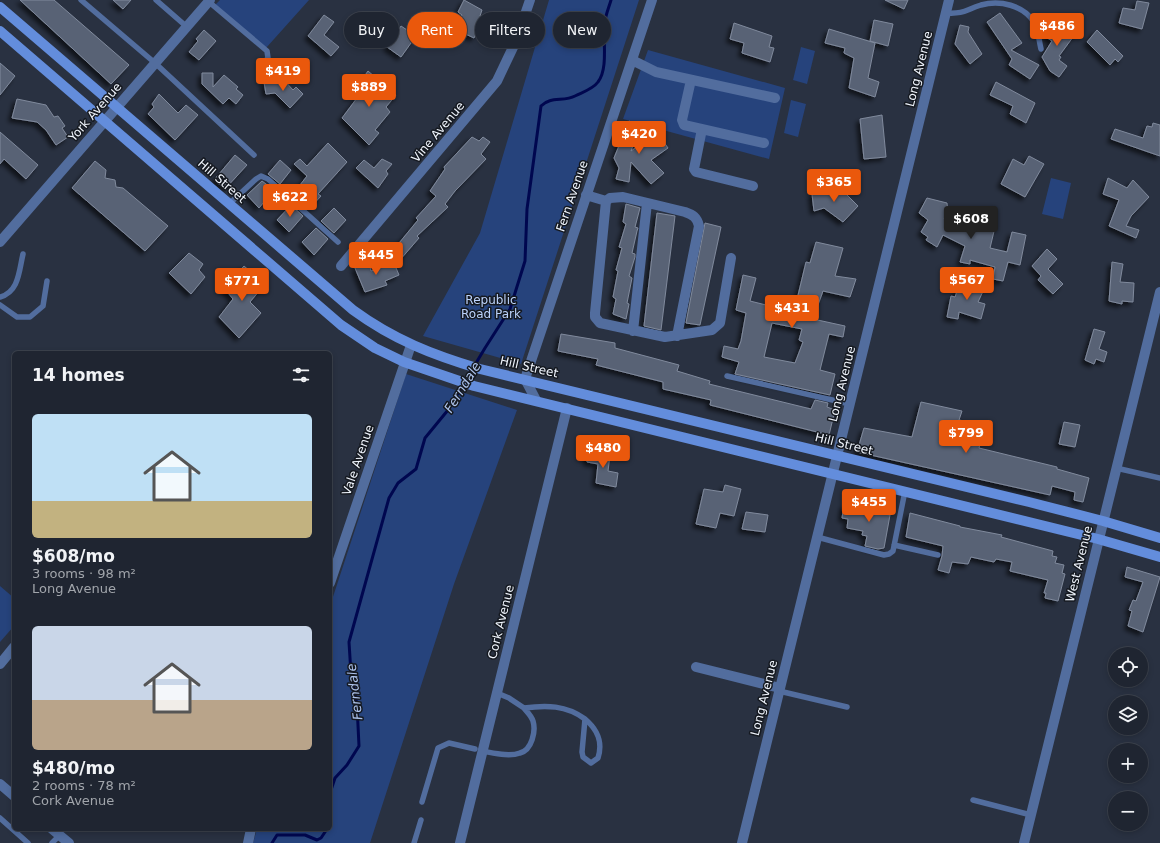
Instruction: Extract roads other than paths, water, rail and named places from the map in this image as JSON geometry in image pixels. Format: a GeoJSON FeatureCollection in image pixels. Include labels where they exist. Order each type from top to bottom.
{"type":"FeatureCollection","features":[{"type":"Feature","properties":{"kind":"main road","name":"Hill Street"},"geometry":{"type":"LineString","coordinates":[[0,7],[353,310],[375,325],[411,345],[450,360],[480,369],[1103,521],[1160,538]]}},
{"type":"Feature","properties":{"kind":"main road"},"geometry":{"type":"LineString","coordinates":[[0,31],[341,325],[375,348],[404,362],[474,386],[1098,539],[1160,557]]}},
{"type":"Feature","properties":{"kind":"street","name":"Vine Avenue"},"geometry":{"type":"LineString","coordinates":[[341,266],[497,81],[516,41],[530,0]]}},
{"type":"Feature","properties":{"kind":"street","name":"Fern Avenue"},"geometry":{"type":"LineString","coordinates":[[526,379],[652,0]]}},
{"type":"Feature","properties":{"kind":"street","name":"Long Avenue"},"geometry":{"type":"LineString","coordinates":[[742,843],[949,0]]}},
{"type":"Feature","properties":{"kind":"street","name":"York Avenue"},"geometry":{"type":"LineString","coordinates":[[0,242],[209,1]]}},
{"type":"Feature","properties":{"kind":"street"},"geometry":{"type":"LineString","coordinates":[[632,60],[656,72],[775,98]]}},
{"type":"Feature","properties":{"kind":"street"},"geometry":{"type":"LineString","coordinates":[[691,80],[683,123],[702,129],[764,143]]}},
{"type":"Feature","properties":{"kind":"street"},"geometry":{"type":"LineString","coordinates":[[702,129],[694,169],[696,172],[753,186]]}},
{"type":"Feature","properties":{"kind":"street"},"geometry":{"type":"LineString","coordinates":[[586,195],[606,201],[610,198],[623,196],[685,212],[697,220],[699,226],[677,336]]}},
{"type":"Feature","properties":{"kind":"street"},"geometry":{"type":"LineString","coordinates":[[606,201],[595,317],[600,323],[658,337],[677,336],[712,330],[720,323],[731,258]]}},
{"type":"Feature","properties":{"kind":"street"},"geometry":{"type":"LineString","coordinates":[[633,331],[648,203]]}},
{"type":"Feature","properties":{"kind":"street","name":"West Avenue"},"geometry":{"type":"LineString","coordinates":[[1024,843],[1160,292]]}},
{"type":"Feature","properties":{"kind":"street","name":"Vale Avenue"},"geometry":{"type":"LineString","coordinates":[[332,577],[411,345]]}},
{"type":"Feature","properties":{"kind":"street"},"geometry":{"type":"LineString","coordinates":[[526,379],[536,400]]}},
{"type":"Feature","properties":{"kind":"street","name":"Cork Avenue"},"geometry":{"type":"LineString","coordinates":[[460,843],[479,750],[497,693],[567,408]]}},
{"type":"Feature","properties":{"kind":"street"},"geometry":{"type":"LineString","coordinates":[[0,664],[12,649]]}},
{"type":"Feature","properties":{"kind":"street"},"geometry":{"type":"LineString","coordinates":[[696,667],[779,690]]}},
{"type":"Feature","properties":{"kind":"street"},"geometry":{"type":"LineString","coordinates":[[0,784],[12,794]]}},
{"type":"Feature","properties":{"kind":"street"},"geometry":{"type":"LineString","coordinates":[[248,843],[251,831]]}},
{"type":"Feature","properties":{"kind":"street"},"geometry":{"type":"LineString","coordinates":[[56,832],[69,843]]}},
{"type":"Feature","properties":{"kind":"lane"},"geometry":{"type":"LineString","coordinates":[[81,0],[155,63],[254,155]]}},
{"type":"Feature","properties":{"kind":"lane"},"geometry":{"type":"LineString","coordinates":[[156,0],[187,27]]}},
{"type":"Feature","properties":{"kind":"lane"},"geometry":{"type":"LineString","coordinates":[[209,1],[267,51],[268,58],[262,66]]}},
{"type":"Feature","properties":{"kind":"lane"},"geometry":{"type":"LineString","coordinates":[[946,13],[960,14],[982,4],[1013,4],[1026,13],[1034,23],[1040,49]]}},
{"type":"Feature","properties":{"kind":"lane"},"geometry":{"type":"LineString","coordinates":[[229,204],[260,176],[268,179],[338,242]]}},
{"type":"Feature","properties":{"kind":"lane"},"geometry":{"type":"LineString","coordinates":[[0,296],[7,295],[14,289],[23,254]]}},
{"type":"Feature","properties":{"kind":"lane"},"geometry":{"type":"LineString","coordinates":[[0,305],[17,317],[30,317],[43,306],[47,281]]}},
{"type":"Feature","properties":{"kind":"lane"},"geometry":{"type":"LineString","coordinates":[[727,376],[850,404]]}},
{"type":"Feature","properties":{"kind":"lane"},"geometry":{"type":"LineString","coordinates":[[1116,468],[1160,478]]}},
{"type":"Feature","properties":{"kind":"lane"},"geometry":{"type":"LineString","coordinates":[[817,537],[884,554],[890,554],[893,550],[905,491]]}},
{"type":"Feature","properties":{"kind":"lane"},"geometry":{"type":"LineString","coordinates":[[1146,534],[1160,532]]}},
{"type":"Feature","properties":{"kind":"lane"},"geometry":{"type":"LineString","coordinates":[[894,545],[938,555]]}},
{"type":"Feature","properties":{"kind":"lane"},"geometry":{"type":"LineString","coordinates":[[779,690],[847,707]]}},
{"type":"Feature","properties":{"kind":"lane"},"geometry":{"type":"LineString","coordinates":[[422,802],[438,748],[449,743],[479,750],[516,754],[527,749],[531,743],[534,728],[530,714],[509,698],[497,693]]}},
{"type":"Feature","properties":{"kind":"lane"},"geometry":{"type":"LineString","coordinates":[[524,708],[550,706],[564,708],[585,719],[594,727],[600,743],[598,758],[591,763],[583,757],[582,752],[585,719]]}},
{"type":"Feature","properties":{"kind":"lane"},"geometry":{"type":"LineString","coordinates":[[973,800],[1031,816]]}},
{"type":"Feature","properties":{"kind":"lane"},"geometry":{"type":"LineString","coordinates":[[0,818],[12,829]]}},
{"type":"Feature","properties":{"kind":"lane"},"geometry":{"type":"LineString","coordinates":[[414,843],[420,820]]}},
{"type":"Feature","properties":{"kind":"lane"},"geometry":{"type":"LineString","coordinates":[[15,831],[28,843]]}},
{"type":"Feature","properties":{"kind":"lane"},"geometry":{"type":"LineString","coordinates":[[52,843],[56,832]]}},
{"type":"Feature","properties":{"kind":"waterway","name":"Ferndale"},"geometry":{"type":"LineString","coordinates":[[332,787],[335,778],[347,765],[359,746],[357,705],[351,674],[349,642],[389,498],[398,483],[416,469],[425,438],[448,410],[510,309],[525,261],[527,209],[541,106],[549,101],[571,98],[591,88],[598,82],[603,69],[604,28],[611,0]]}},
{"type":"Feature","properties":{"kind":"waterway","name":"Ferndale"},"geometry":{"type":"LineString","coordinates":[[272,843],[277,835],[305,835],[317,840],[321,838],[326,831]]}},
{"type":"Feature","properties":{"kind":"park label","name":"Republic Road Park"},"geometry":{"type":"Point","coordinates":[491,307]}}]}
